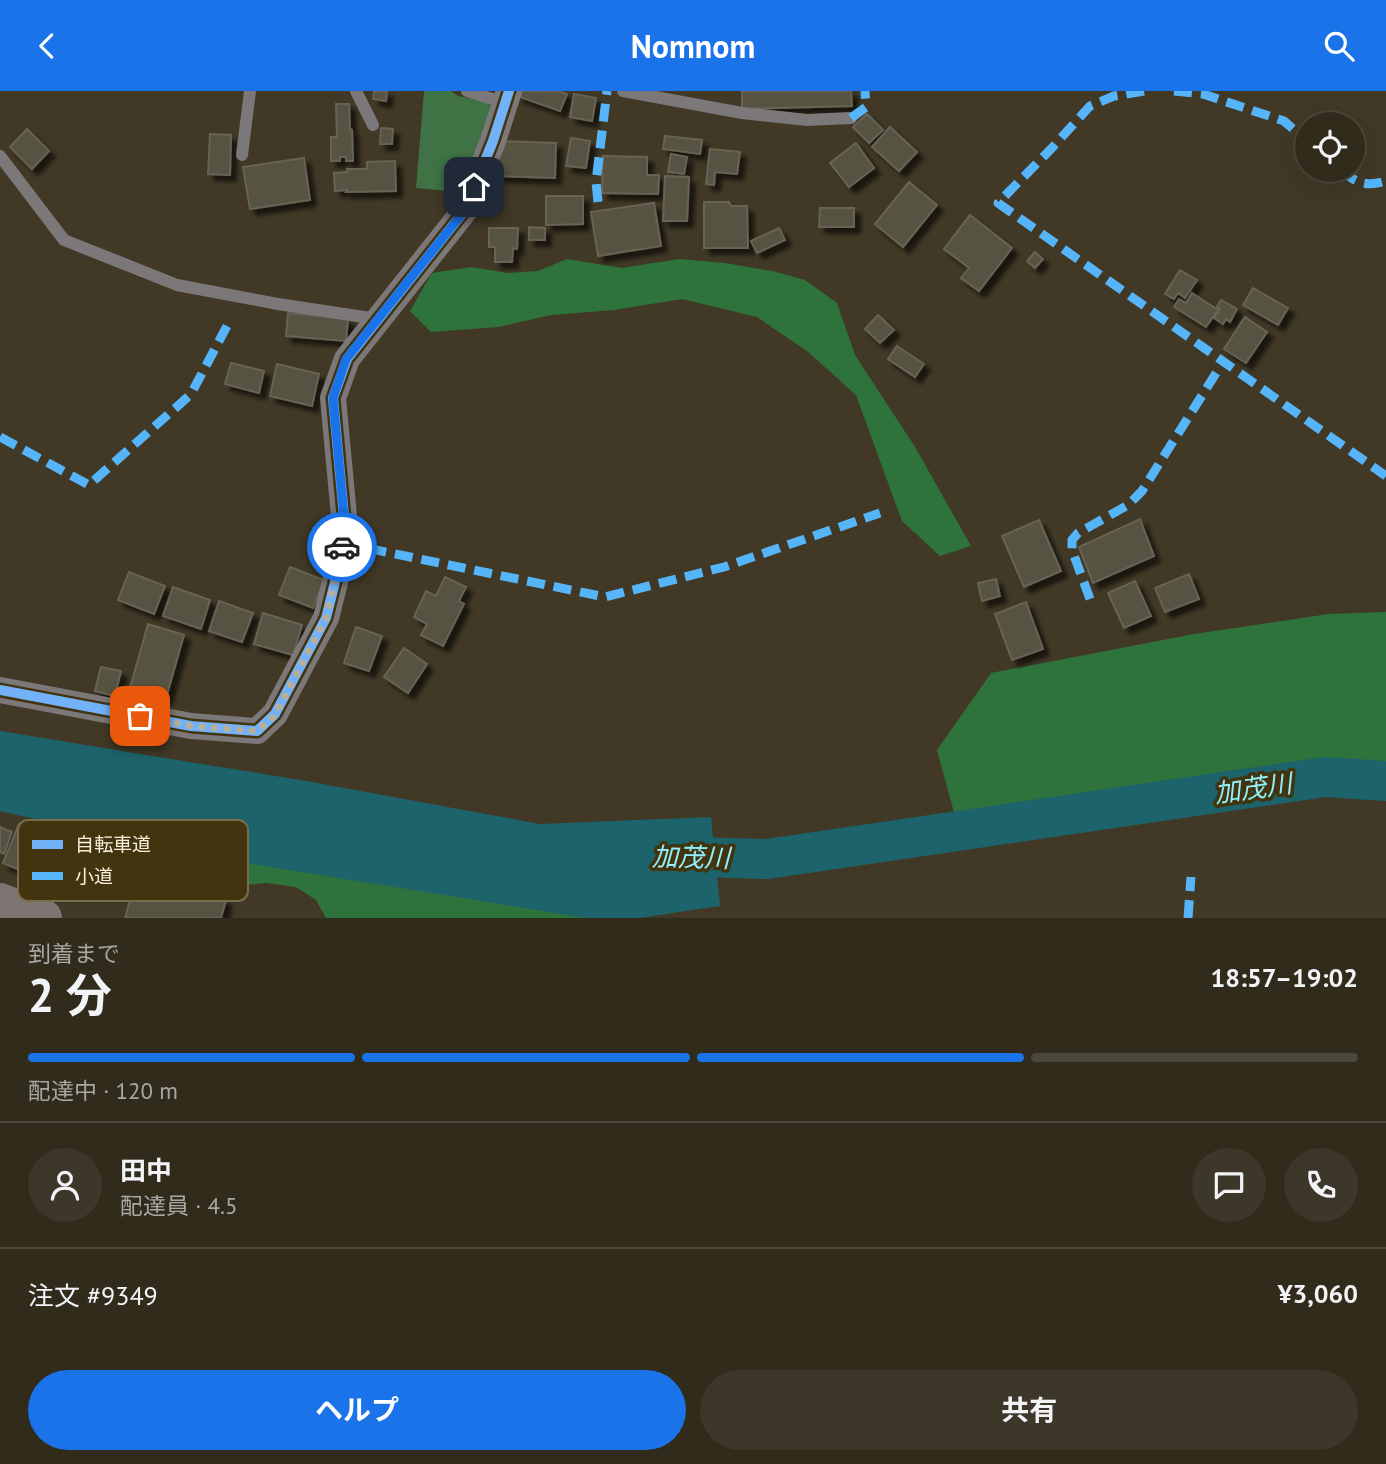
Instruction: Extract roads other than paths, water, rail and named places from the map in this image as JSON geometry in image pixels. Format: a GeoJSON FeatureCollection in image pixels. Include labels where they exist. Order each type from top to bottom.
{"type":"FeatureCollection","features":[{"type":"Feature","properties":{"kind":"main road"},"geometry":{"type":"LineString","coordinates":[[0,902],[43,918]]}},
{"type":"Feature","properties":{"kind":"street"},"geometry":{"type":"LineString","coordinates":[[0,690],[191,726],[240,731],[257,731],[275,715],[326,618],[340,562],[345,527],[333,398],[346,359],[465,210],[493,141],[507,97]]}},
{"type":"Feature","properties":{"kind":"lane"},"geometry":{"type":"LineString","coordinates":[[242,155],[250,91]]}},
{"type":"Feature","properties":{"kind":"lane"},"geometry":{"type":"LineString","coordinates":[[356,91],[373,125]]}},
{"type":"Feature","properties":{"kind":"lane"},"geometry":{"type":"LineString","coordinates":[[467,91],[507,97]]}},
{"type":"Feature","properties":{"kind":"lane"},"geometry":{"type":"LineString","coordinates":[[623,91],[742,113],[807,120],[851,118]]}},
{"type":"Feature","properties":{"kind":"lane"},"geometry":{"type":"LineString","coordinates":[[0,156],[64,240],[177,285],[378,319]]}},
{"type":"Feature","properties":{"kind":"water"},"geometry":{"type":"Polygon","coordinates":[[[0,731],[312,782],[540,824],[711,817],[720,906],[639,918],[585,918],[248,863],[248,820],[40,820],[0,811],[0,731]]]}},
{"type":"Feature","properties":{"kind":"waterway","name":"加茂川"},"geometry":{"type":"LineString","coordinates":[[660,856],[767,859],[1325,777],[1386,781]]}}]}
